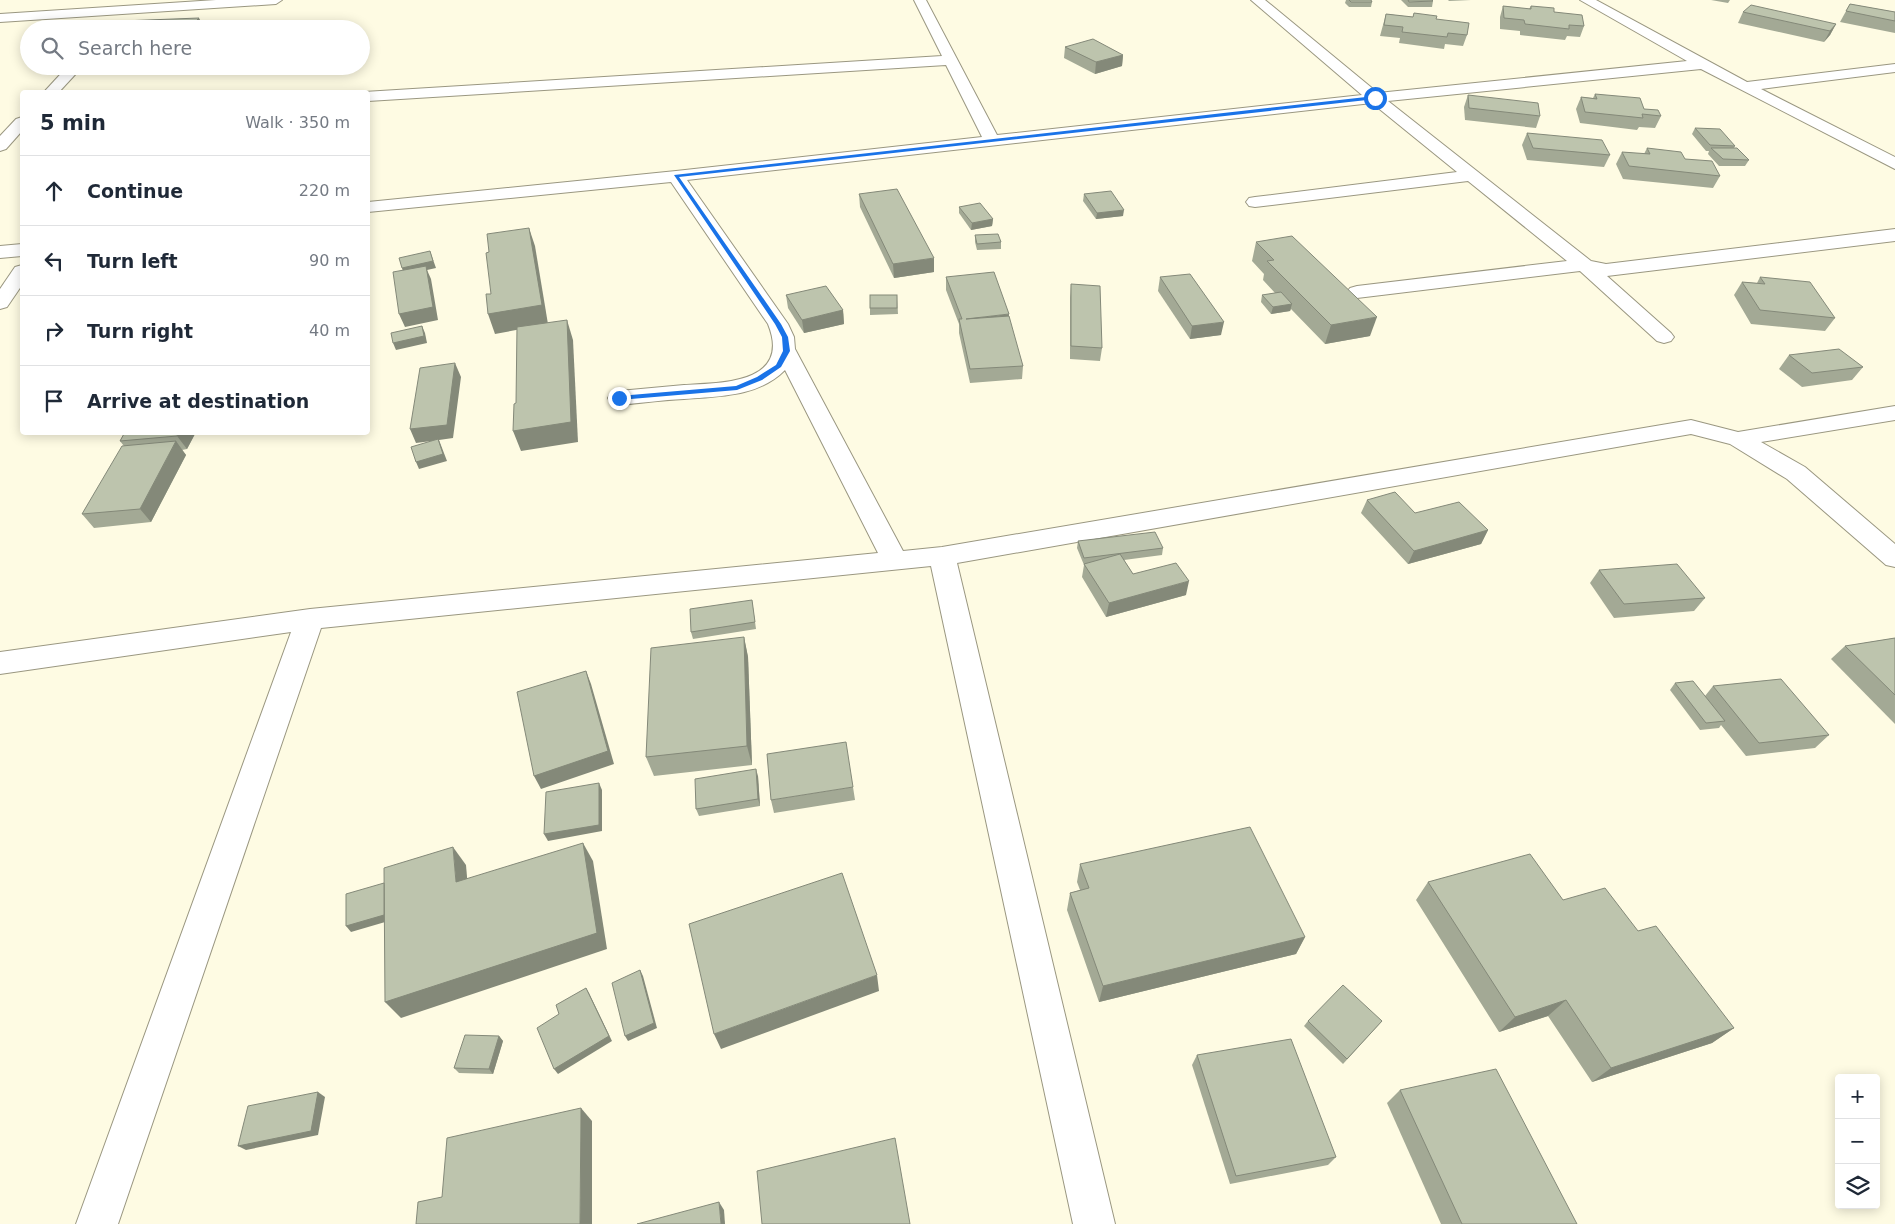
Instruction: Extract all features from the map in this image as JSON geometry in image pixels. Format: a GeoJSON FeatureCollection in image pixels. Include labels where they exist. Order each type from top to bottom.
{"type":"FeatureCollection","features":[{"type":"Feature","properties":{"kind":"street"},"geometry":{"type":"LineString","coordinates":[[0,11],[167,0]]}},
{"type":"Feature","properties":{"kind":"street"},"geometry":{"type":"LineString","coordinates":[[0,18],[276,0]]}},
{"type":"Feature","properties":{"kind":"street"},"geometry":{"type":"LineString","coordinates":[[920,0],[991,139]]}},
{"type":"Feature","properties":{"kind":"street"},"geometry":{"type":"LineString","coordinates":[[1257,0],[1470,175],[1584,265],[1664,337]]}},
{"type":"Feature","properties":{"kind":"street"},"geometry":{"type":"LineString","coordinates":[[1586,0],[1745,87],[1895,164]]}},
{"type":"Feature","properties":{"kind":"street"},"geometry":{"type":"LineString","coordinates":[[121,20],[132,10]]}},
{"type":"Feature","properties":{"kind":"street"},"geometry":{"type":"LineString","coordinates":[[370,96],[950,60]]}},
{"type":"Feature","properties":{"kind":"street"},"geometry":{"type":"LineString","coordinates":[[370,207],[676,176],[991,139],[1703,64]]}},
{"type":"Feature","properties":{"kind":"street"},"geometry":{"type":"LineString","coordinates":[[1745,87],[1895,68]]}},
{"type":"Feature","properties":{"kind":"street"},"geometry":{"type":"LineString","coordinates":[[53,90],[67,75]]}},
{"type":"Feature","properties":{"kind":"street"},"geometry":{"type":"LineString","coordinates":[[0,146],[20,124]]}},
{"type":"Feature","properties":{"kind":"street"},"geometry":{"type":"LineString","coordinates":[[1255,202],[1470,175]]}},
{"type":"Feature","properties":{"kind":"street"},"geometry":{"type":"LineString","coordinates":[[676,176],[778,324],[785,337],[786,351],[895,561]]}},
{"type":"Feature","properties":{"kind":"street"},"geometry":{"type":"LineString","coordinates":[[1357,292],[1584,265],[1606,270],[1895,235]]}},
{"type":"Feature","properties":{"kind":"street"},"geometry":{"type":"LineString","coordinates":[[0,252],[20,250]]}},
{"type":"Feature","properties":{"kind":"street"},"geometry":{"type":"LineString","coordinates":[[0,302],[20,274]]}},
{"type":"Feature","properties":{"kind":"street"},"geometry":{"type":"LineString","coordinates":[[619,398],[737,388],[760,379],[779,366],[786,351]]}},
{"type":"Feature","properties":{"kind":"street"},"geometry":{"type":"LineString","coordinates":[[1738,439],[1895,413]]}},
{"type":"Feature","properties":{"kind":"street"},"geometry":{"type":"LineString","coordinates":[[0,664],[310,619],[942,556],[1691,427],[1738,439],[1796,473],[1895,558]]}},
{"type":"Feature","properties":{"kind":"street"},"geometry":{"type":"LineString","coordinates":[[942,556],[1094,1224]]}},
{"type":"Feature","properties":{"kind":"street"},"geometry":{"type":"LineString","coordinates":[[97,1224],[310,619]]}},
{"type":"Feature","properties":{"kind":"building"},"geometry":{"type":"Polygon","coordinates":[[[1349,0],[1371,0],[1372,2],[1351,2],[1349,0]]]}},
{"type":"Feature","properties":{"kind":"building"},"geometry":{"type":"Polygon","coordinates":[[[1408,0],[1432,0],[1433,1],[1409,2],[1408,0]]]}},
{"type":"Feature","properties":{"kind":"building"},"geometry":{"type":"Polygon","coordinates":[[[1850,4],[1895,12],[1895,21],[1846,11],[1850,4]]]}},
{"type":"Feature","properties":{"kind":"building"},"geometry":{"type":"Polygon","coordinates":[[[1751,5],[1836,24],[1830,31],[1743,12],[1751,5]]]}},
{"type":"Feature","properties":{"kind":"building"},"geometry":{"type":"Polygon","coordinates":[[[1503,6],[1531,9],[1531,6],[1554,8],[1554,12],[1582,15],[1584,26],[1569,25],[1569,29],[1525,24],[1524,20],[1504,18],[1503,6]]]}},
{"type":"Feature","properties":{"kind":"building"},"geometry":{"type":"Polygon","coordinates":[[[1414,13],[1437,16],[1436,19],[1469,23],[1467,35],[1448,33],[1447,37],[1402,32],[1403,27],[1384,25],[1386,14],[1413,17],[1414,13]]]}},
{"type":"Feature","properties":{"kind":"building"},"geometry":{"type":"Polygon","coordinates":[[[199,18],[197,20],[148,20],[199,18]]]}},
{"type":"Feature","properties":{"kind":"building"},"geometry":{"type":"Polygon","coordinates":[[[1093,39],[1123,55],[1096,62],[1065,47],[1093,39]]]}},
{"type":"Feature","properties":{"kind":"building"},"geometry":{"type":"Polygon","coordinates":[[[1595,94],[1640,98],[1644,109],[1658,110],[1661,116],[1642,114],[1643,118],[1585,112],[1581,97],[1597,99],[1595,94]]]}},
{"type":"Feature","properties":{"kind":"building"},"geometry":{"type":"Polygon","coordinates":[[[1468,95],[1538,103],[1540,116],[1469,108],[1468,95]]]}},
{"type":"Feature","properties":{"kind":"building"},"geometry":{"type":"Polygon","coordinates":[[[1695,128],[1720,129],[1735,146],[1710,145],[1695,128]]]}},
{"type":"Feature","properties":{"kind":"building"},"geometry":{"type":"Polygon","coordinates":[[[1527,133],[1602,140],[1610,155],[1533,148],[1527,133]]]}},
{"type":"Feature","properties":{"kind":"building"},"geometry":{"type":"Polygon","coordinates":[[[1647,148],[1681,152],[1685,159],[1712,161],[1720,176],[1629,166],[1622,152],[1650,154],[1647,148]]]}},
{"type":"Feature","properties":{"kind":"building"},"geometry":{"type":"Polygon","coordinates":[[[1711,148],[1737,148],[1749,160],[1723,159],[1711,148]]]}},
{"type":"Feature","properties":{"kind":"building"},"geometry":{"type":"Polygon","coordinates":[[[897,189],[934,258],[893,264],[859,194],[897,189]]]}},
{"type":"Feature","properties":{"kind":"building"},"geometry":{"type":"Polygon","coordinates":[[[1111,191],[1124,210],[1097,213],[1084,194],[1111,191]]]}},
{"type":"Feature","properties":{"kind":"building"},"geometry":{"type":"Polygon","coordinates":[[[980,203],[993,219],[972,223],[959,207],[980,203]]]}},
{"type":"Feature","properties":{"kind":"building"},"geometry":{"type":"Polygon","coordinates":[[[529,228],[542,305],[488,314],[486,294],[491,294],[486,253],[489,252],[487,234],[529,228]]]}},
{"type":"Feature","properties":{"kind":"building"},"geometry":{"type":"Polygon","coordinates":[[[998,234],[1001,242],[977,244],[975,235],[998,234]]]}},
{"type":"Feature","properties":{"kind":"building"},"geometry":{"type":"Polygon","coordinates":[[[1292,236],[1377,317],[1331,325],[1267,261],[1274,260],[1256,242],[1292,236]]]}},
{"type":"Feature","properties":{"kind":"building"},"geometry":{"type":"Polygon","coordinates":[[[430,251],[433,261],[402,268],[399,258],[430,251]]]}},
{"type":"Feature","properties":{"kind":"building"},"geometry":{"type":"Polygon","coordinates":[[[426,266],[433,307],[399,314],[393,272],[426,266]]]}},
{"type":"Feature","properties":{"kind":"building"},"geometry":{"type":"Polygon","coordinates":[[[994,272],[1009,314],[966,319],[1009,316],[1023,366],[970,369],[959,319],[962,319],[946,277],[994,272]]]}},
{"type":"Feature","properties":{"kind":"building"},"geometry":{"type":"Polygon","coordinates":[[[1190,274],[1224,322],[1192,326],[1160,277],[1190,274]]]}},
{"type":"Feature","properties":{"kind":"building"},"geometry":{"type":"Polygon","coordinates":[[[1760,277],[1810,282],[1835,318],[1760,310],[1742,282],[1765,284],[1760,277]]]}},
{"type":"Feature","properties":{"kind":"building"},"geometry":{"type":"Polygon","coordinates":[[[1071,284],[1100,286],[1102,348],[1071,346],[1071,284]]]}},
{"type":"Feature","properties":{"kind":"building"},"geometry":{"type":"Polygon","coordinates":[[[826,286],[843,310],[802,320],[786,295],[826,286]]]}},
{"type":"Feature","properties":{"kind":"building"},"geometry":{"type":"Polygon","coordinates":[[[1281,292],[1292,304],[1273,307],[1262,295],[1281,292]]]}},
{"type":"Feature","properties":{"kind":"building"},"geometry":{"type":"Polygon","coordinates":[[[870,295],[897,295],[897,308],[870,308],[870,295]]]}},
{"type":"Feature","properties":{"kind":"building"},"geometry":{"type":"Polygon","coordinates":[[[567,320],[571,422],[513,431],[514,404],[516,403],[517,327],[567,320]]]}},
{"type":"Feature","properties":{"kind":"building"},"geometry":{"type":"Polygon","coordinates":[[[422,326],[424,336],[393,343],[391,333],[422,326]]]}},
{"type":"Feature","properties":{"kind":"building"},"geometry":{"type":"Polygon","coordinates":[[[1839,349],[1863,367],[1812,373],[1789,355],[1839,349]]]}},
{"type":"Feature","properties":{"kind":"building"},"geometry":{"type":"Polygon","coordinates":[[[455,363],[447,425],[410,429],[420,368],[455,363]]]}},
{"type":"Feature","properties":{"kind":"building"},"geometry":{"type":"Polygon","coordinates":[[[123,435],[178,435],[177,436],[120,441],[123,435]]]}},
{"type":"Feature","properties":{"kind":"building"},"geometry":{"type":"Polygon","coordinates":[[[438,439],[443,454],[416,462],[411,447],[438,439]]]}},
{"type":"Feature","properties":{"kind":"building"},"geometry":{"type":"Polygon","coordinates":[[[176,441],[140,509],[82,514],[122,446],[176,441]]]}},
{"type":"Feature","properties":{"kind":"building"},"geometry":{"type":"Polygon","coordinates":[[[1395,492],[1415,513],[1459,502],[1488,530],[1414,551],[1367,500],[1395,492]]]}},
{"type":"Feature","properties":{"kind":"building"},"geometry":{"type":"Polygon","coordinates":[[[1155,532],[1163,548],[1084,558],[1078,541],[1155,532]]]}},
{"type":"Feature","properties":{"kind":"building"},"geometry":{"type":"Polygon","coordinates":[[[1120,554],[1133,574],[1176,563],[1189,581],[1109,603],[1084,564],[1120,554]]]}},
{"type":"Feature","properties":{"kind":"building"},"geometry":{"type":"Polygon","coordinates":[[[1677,564],[1705,598],[1624,604],[1599,570],[1677,564]]]}},
{"type":"Feature","properties":{"kind":"building"},"geometry":{"type":"Polygon","coordinates":[[[752,600],[755,622],[691,632],[690,609],[752,600]]]}},
{"type":"Feature","properties":{"kind":"building"},"geometry":{"type":"Polygon","coordinates":[[[744,637],[747,746],[646,757],[651,648],[744,637]]]}},
{"type":"Feature","properties":{"kind":"building"},"geometry":{"type":"Polygon","coordinates":[[[1895,638],[1895,695],[1845,646],[1895,638]]]}},
{"type":"Feature","properties":{"kind":"building"},"geometry":{"type":"Polygon","coordinates":[[[586,671],[608,751],[534,776],[517,692],[586,671]]]}},
{"type":"Feature","properties":{"kind":"building"},"geometry":{"type":"Polygon","coordinates":[[[1781,679],[1829,735],[1759,743],[1713,686],[1781,679]]]}},
{"type":"Feature","properties":{"kind":"building"},"geometry":{"type":"Polygon","coordinates":[[[1693,681],[1725,721],[1706,723],[1675,683],[1693,681]]]}},
{"type":"Feature","properties":{"kind":"building"},"geometry":{"type":"Polygon","coordinates":[[[846,742],[853,787],[771,800],[767,754],[846,742]]]}},
{"type":"Feature","properties":{"kind":"building"},"geometry":{"type":"Polygon","coordinates":[[[756,769],[758,799],[696,809],[695,779],[756,769]]]}},
{"type":"Feature","properties":{"kind":"building"},"geometry":{"type":"Polygon","coordinates":[[[599,783],[599,825],[544,834],[546,792],[599,783]]]}},
{"type":"Feature","properties":{"kind":"building"},"geometry":{"type":"Polygon","coordinates":[[[1250,827],[1305,937],[1103,986],[1070,893],[1089,888],[1080,864],[1250,827]]]}},
{"type":"Feature","properties":{"kind":"building"},"geometry":{"type":"Polygon","coordinates":[[[583,843],[597,933],[385,1002],[384,868],[453,847],[456,882],[583,843]]]}},
{"type":"Feature","properties":{"kind":"building"},"geometry":{"type":"Polygon","coordinates":[[[1530,854],[1563,900],[1605,888],[1638,931],[1656,926],[1734,1028],[1611,1068],[1566,1000],[1515,1017],[1428,882],[1530,854]]]}},
{"type":"Feature","properties":{"kind":"building"},"geometry":{"type":"Polygon","coordinates":[[[842,873],[877,975],[714,1034],[689,924],[842,873]]]}},
{"type":"Feature","properties":{"kind":"building"},"geometry":{"type":"Polygon","coordinates":[[[384,883],[384,915],[346,926],[346,894],[384,883]]]}},
{"type":"Feature","properties":{"kind":"building"},"geometry":{"type":"Polygon","coordinates":[[[640,970],[654,1023],[625,1036],[612,983],[640,970]]]}},
{"type":"Feature","properties":{"kind":"building"},"geometry":{"type":"Polygon","coordinates":[[[1343,985],[1382,1021],[1347,1059],[1308,1021],[1343,985]]]}},
{"type":"Feature","properties":{"kind":"building"},"geometry":{"type":"Polygon","coordinates":[[[586,988],[609,1036],[554,1069],[537,1028],[559,1014],[556,1005],[586,988]]]}},
{"type":"Feature","properties":{"kind":"building"},"geometry":{"type":"Polygon","coordinates":[[[465,1035],[499,1036],[489,1069],[454,1068],[465,1035]]]}},
{"type":"Feature","properties":{"kind":"building"},"geometry":{"type":"Polygon","coordinates":[[[1291,1039],[1336,1157],[1236,1176],[1197,1055],[1291,1039]]]}},
{"type":"Feature","properties":{"kind":"building"},"geometry":{"type":"Polygon","coordinates":[[[1496,1069],[1577,1224],[1462,1224],[1400,1090],[1496,1069]]]}},
{"type":"Feature","properties":{"kind":"building"},"geometry":{"type":"Polygon","coordinates":[[[318,1092],[311,1131],[238,1146],[248,1106],[318,1092]]]}},
{"type":"Feature","properties":{"kind":"building"},"geometry":{"type":"Polygon","coordinates":[[[581,1108],[580,1224],[416,1224],[418,1202],[442,1197],[447,1138],[581,1108]]]}},
{"type":"Feature","properties":{"kind":"building"},"geometry":{"type":"Polygon","coordinates":[[[895,1138],[910,1224],[762,1224],[757,1171],[895,1138]]]}},
{"type":"Feature","properties":{"kind":"building"},"geometry":{"type":"Polygon","coordinates":[[[719,1202],[721,1224],[637,1224],[719,1202]]]}},
{"type":"Feature","properties":{"kind":"route"},"geometry":{"type":"LineString","coordinates":[[619,398],[737,388],[760,379],[779,366],[786,351],[785,337],[778,324],[676,176],[991,139],[1375,98]]}}]}
